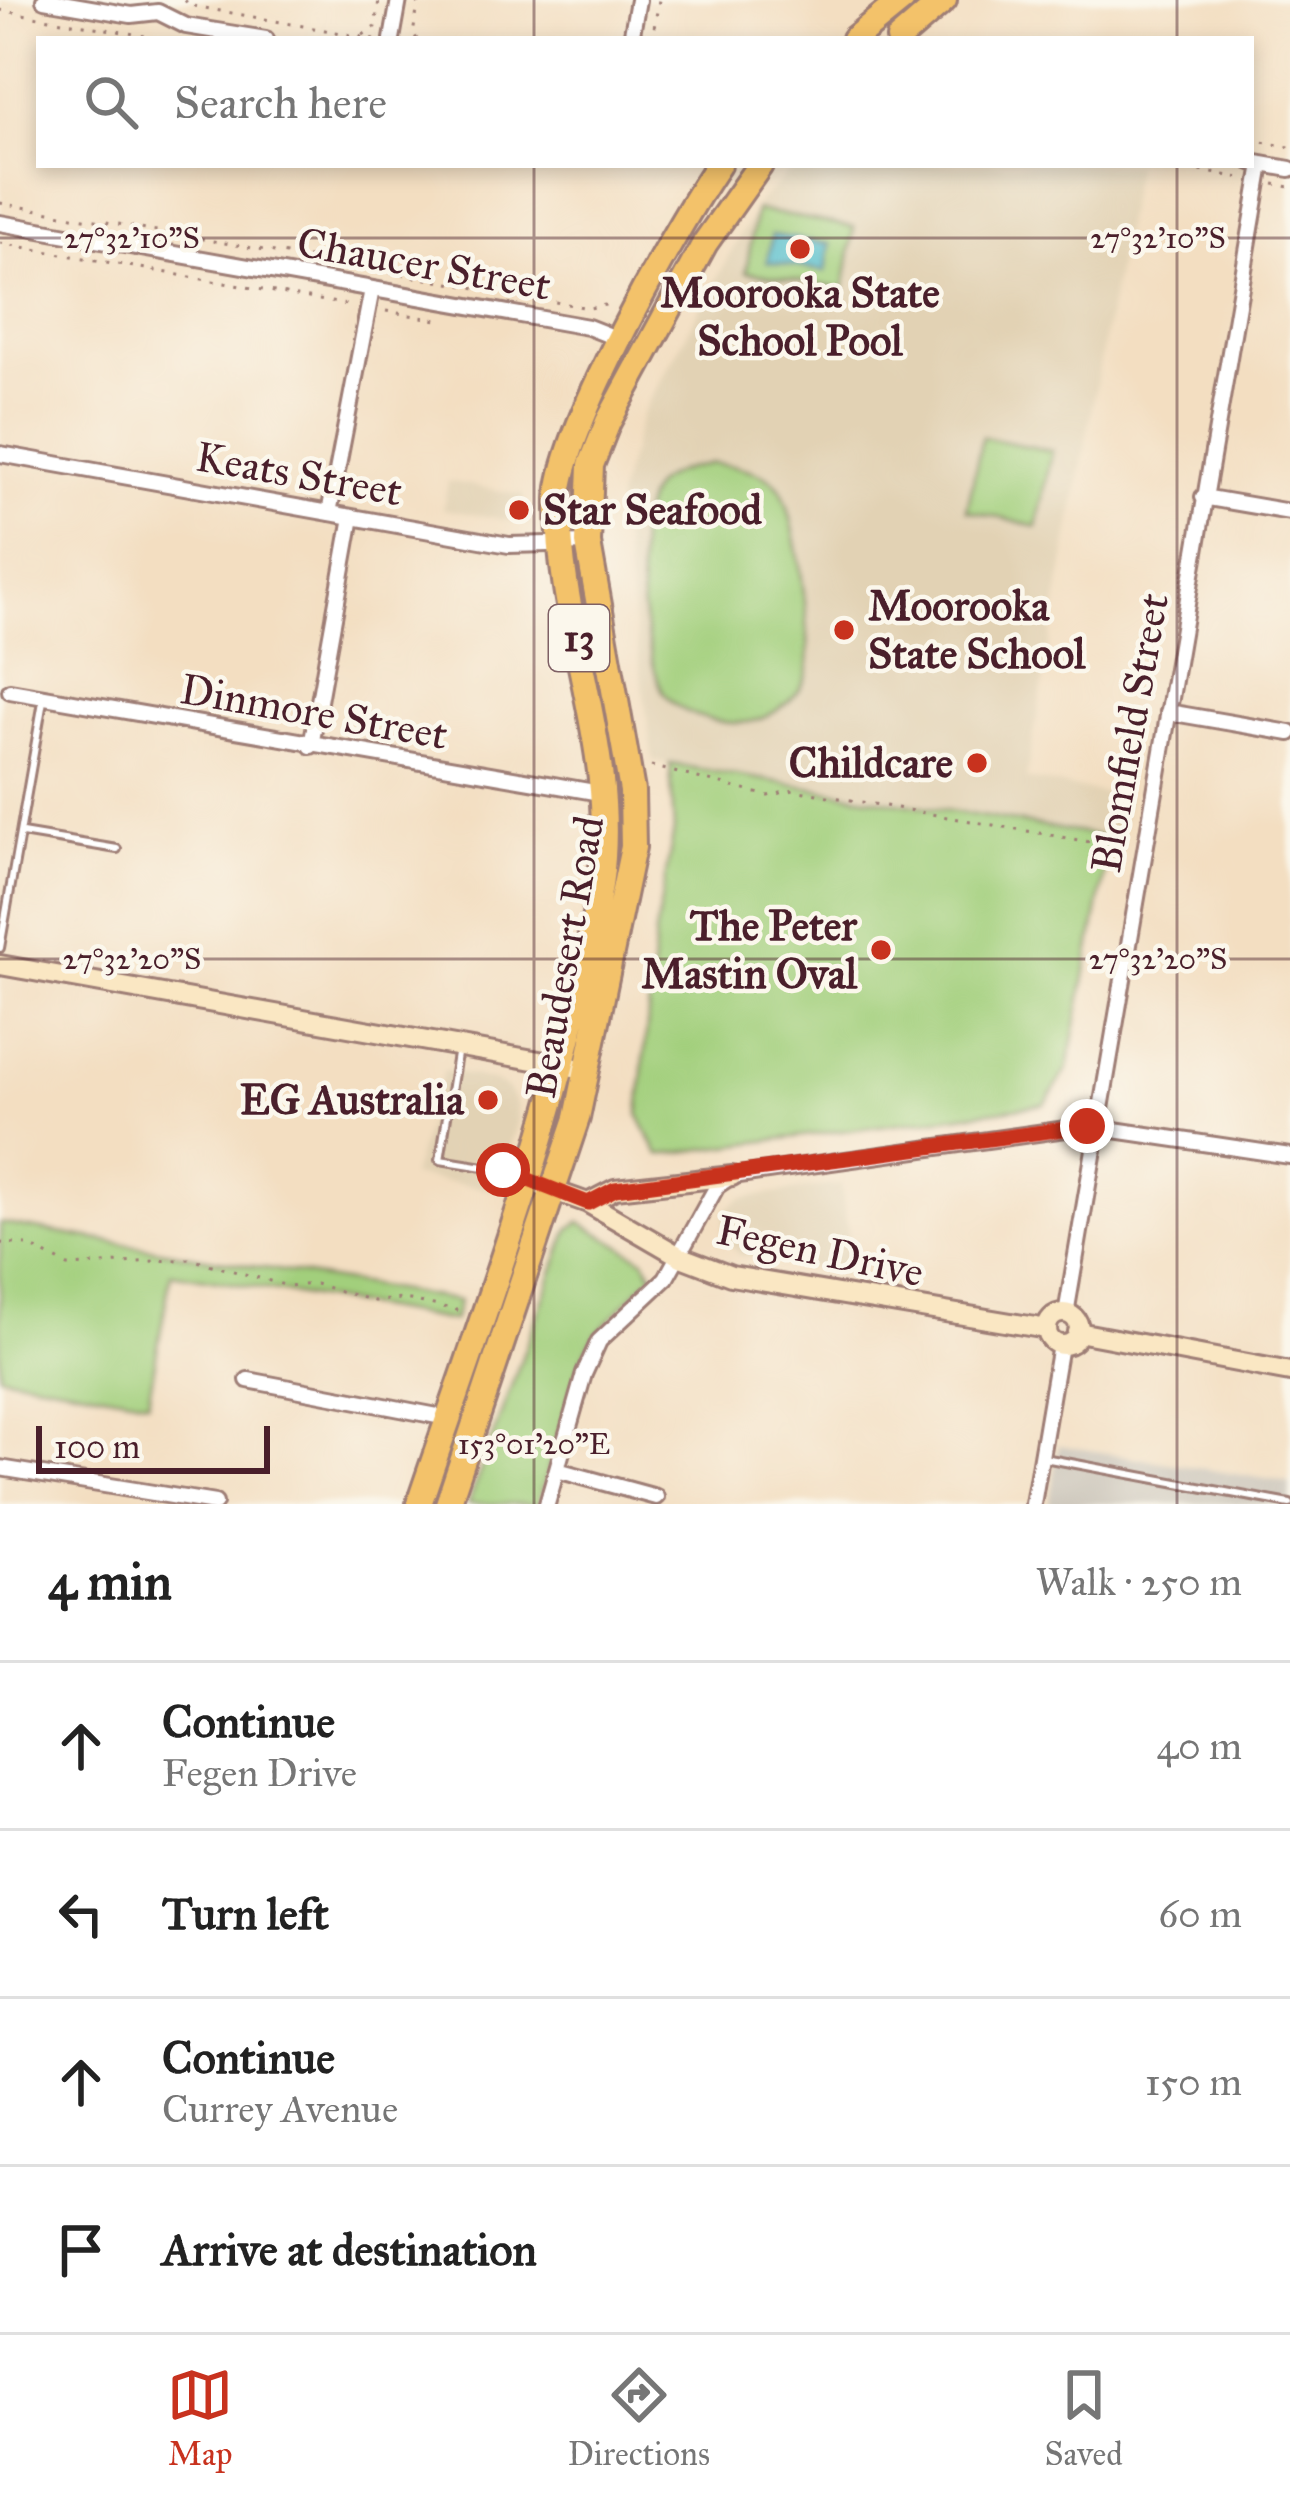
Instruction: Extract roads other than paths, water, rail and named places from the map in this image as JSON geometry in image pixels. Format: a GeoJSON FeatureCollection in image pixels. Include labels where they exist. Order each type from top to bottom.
{"type":"FeatureCollection","features":[{"type":"Feature","properties":{"kind":"highway"},"geometry":{"type":"LineString","coordinates":[[858,36],[902,0]]}},
{"type":"Feature","properties":{"kind":"highway"},"geometry":{"type":"LineString","coordinates":[[902,36],[944,0]]}},
{"type":"Feature","properties":{"kind":"highway","name":"Beaudesert Road"},"geometry":{"type":"LineString","coordinates":[[419,1504],[448,1418],[513,1175],[562,1065],[599,888],[607,794],[562,470],[621,340],[716,168]]}},
{"type":"Feature","properties":{"kind":"highway","name":"Beaudesert Road"},"geometry":{"type":"LineString","coordinates":[[448,1504],[590,1070],[633,847],[627,758],[575,544],[587,490],[598,443],[705,243],[758,168]]}},
{"type":"Feature","properties":{"kind":"street"},"geometry":{"type":"LineString","coordinates":[[44,0],[131,15],[159,6],[186,26],[248,36]]}},
{"type":"Feature","properties":{"kind":"street"},"geometry":{"type":"LineString","coordinates":[[393,36],[399,0]]}},
{"type":"Feature","properties":{"kind":"street"},"geometry":{"type":"LineString","coordinates":[[632,36],[638,0]]}},
{"type":"Feature","properties":{"kind":"street"},"geometry":{"type":"LineString","coordinates":[[1256,163],[1290,169]]}},
{"type":"Feature","properties":{"kind":"street","name":"Blomfield Street"},"geometry":{"type":"LineString","coordinates":[[1066,1314],[1256,163]]}},
{"type":"Feature","properties":{"kind":"street","name":"Chaucer Street"},"geometry":{"type":"LineString","coordinates":[[0,223],[587,327],[621,340]]}},
{"type":"Feature","properties":{"kind":"street"},"geometry":{"type":"LineString","coordinates":[[329,513],[372,289]]}},
{"type":"Feature","properties":{"kind":"street","name":"Keats Street"},"geometry":{"type":"LineString","coordinates":[[0,454],[529,548],[575,544]]}},
{"type":"Feature","properties":{"kind":"street"},"geometry":{"type":"LineString","coordinates":[[1203,497],[1290,512]]}},
{"type":"Feature","properties":{"kind":"street"},"geometry":{"type":"LineString","coordinates":[[311,746],[352,517]]}},
{"type":"Feature","properties":{"kind":"street","name":"Dinmore Street"},"geometry":{"type":"LineString","coordinates":[[10,691],[607,794]]}},
{"type":"Feature","properties":{"kind":"street"},"geometry":{"type":"LineString","coordinates":[[1168,712],[1290,733]]}},
{"type":"Feature","properties":{"kind":"street"},"geometry":{"type":"LineString","coordinates":[[0,965],[590,1070]]}},
{"type":"Feature","properties":{"kind":"street"},"geometry":{"type":"LineString","coordinates":[[588,1203],[615,1189],[1097,1126],[1290,1156]]}},
{"type":"Feature","properties":{"kind":"street","name":"Fegen Drive"},"geometry":{"type":"LineString","coordinates":[[513,1175],[588,1203],[681,1257],[760,1283],[1047,1329]]}},
{"type":"Feature","properties":{"kind":"street"},"geometry":{"type":"LineString","coordinates":[[547,1504],[599,1341],[681,1257],[705,1204],[732,1176]]}},
{"type":"Feature","properties":{"kind":"street"},"geometry":{"type":"LineString","coordinates":[[1033,1504],[1060,1345],[1047,1329],[1054,1316],[1066,1314],[1076,1321],[1078,1332],[1072,1342],[1060,1345]]}},
{"type":"Feature","properties":{"kind":"street"},"geometry":{"type":"LineString","coordinates":[[1078,1332],[1290,1372]]}},
{"type":"Feature","properties":{"kind":"street"},"geometry":{"type":"LineString","coordinates":[[248,1380],[448,1418]]}},
{"type":"Feature","properties":{"kind":"street"},"geometry":{"type":"LineString","coordinates":[[0,1468],[215,1502]]}},
{"type":"Feature","properties":{"kind":"street"},"geometry":{"type":"LineString","coordinates":[[557,1470],[656,1497]]}},
{"type":"Feature","properties":{"kind":"lane"},"geometry":{"type":"LineString","coordinates":[[0,948],[43,697]]}},
{"type":"Feature","properties":{"kind":"lane"},"geometry":{"type":"LineString","coordinates":[[22,833],[117,849]]}},
{"type":"Feature","properties":{"kind":"lane"},"geometry":{"type":"LineString","coordinates":[[458,1047],[440,1160],[513,1175]]}},
{"type":"Feature","properties":{"kind":"lane"},"geometry":{"type":"LineString","coordinates":[[1040,1458],[1290,1504]]}},
{"type":"Feature","properties":{"kind":"water"},"geometry":{"type":"Polygon","coordinates":[[[772,235],[830,244],[826,271],[767,262],[772,235]]]}},
{"type":"Feature","properties":{"kind":"place","name":"Moorooka State School Pool"},"geometry":{"type":"Point","coordinates":[800,249]}},
{"type":"Feature","properties":{"kind":"place","name":"Star Seafood"},"geometry":{"type":"Point","coordinates":[519,510]}},
{"type":"Feature","properties":{"kind":"place","name":"Moorooka State School"},"geometry":{"type":"Point","coordinates":[844,630]}},
{"type":"Feature","properties":{"kind":"place","name":"Childcare"},"geometry":{"type":"Point","coordinates":[977,763]}},
{"type":"Feature","properties":{"kind":"place","name":"The Peter Mastin Oval"},"geometry":{"type":"Point","coordinates":[881,950]}},
{"type":"Feature","properties":{"kind":"place","name":"EG Australia"},"geometry":{"type":"Point","coordinates":[488,1100]}}]}
